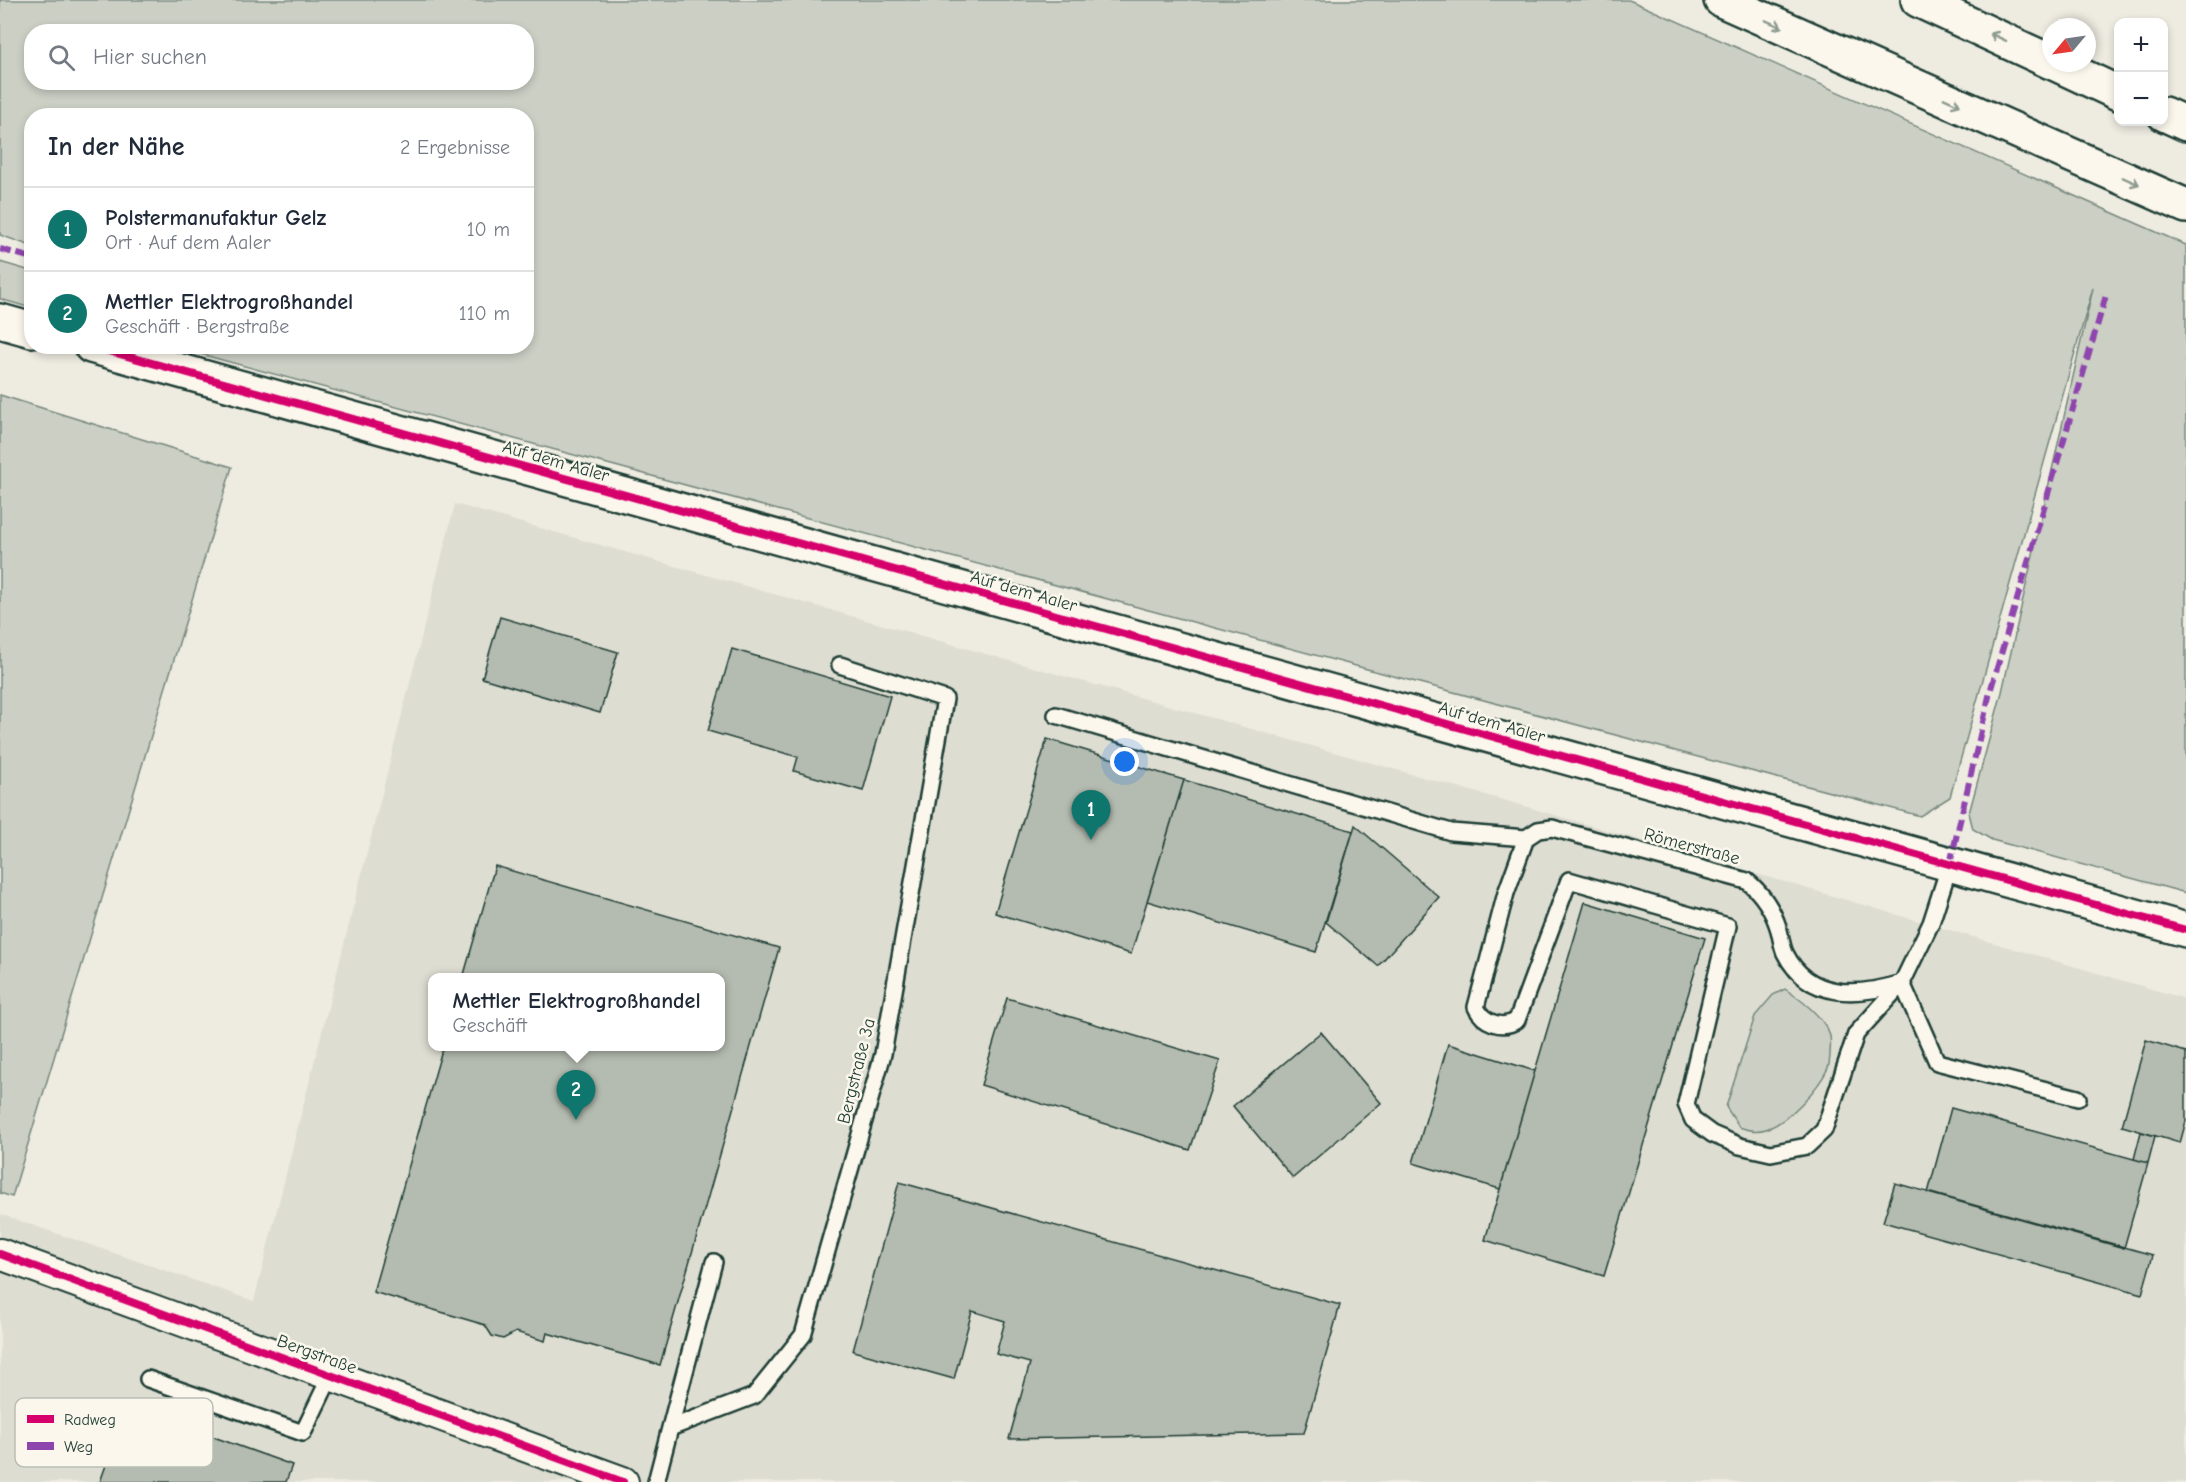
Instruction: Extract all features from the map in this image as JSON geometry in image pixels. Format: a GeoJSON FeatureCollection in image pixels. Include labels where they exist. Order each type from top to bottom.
{"type":"FeatureCollection","features":[{"type":"Feature","properties":{"kind":"main road"},"geometry":{"type":"LineString","coordinates":[[1720,0],[2186,206]]}},
{"type":"Feature","properties":{"kind":"main road"},"geometry":{"type":"LineString","coordinates":[[1918,0],[2042,57]]}},
{"type":"Feature","properties":{"kind":"main road"},"geometry":{"type":"LineString","coordinates":[[2073,72],[2114,91]]}},
{"type":"Feature","properties":{"kind":"main road"},"geometry":{"type":"LineString","coordinates":[[2168,116],[2186,124]]}},
{"type":"Feature","properties":{"kind":"main road"},"geometry":{"type":"LineString","coordinates":[[0,321],[24,328]]}},
{"type":"Feature","properties":{"kind":"main road","name":"Auf dem Aaler"},"geometry":{"type":"LineString","coordinates":[[120,354],[2186,930]]}},
{"type":"Feature","properties":{"kind":"street","name":"Bergstraße"},"geometry":{"type":"LineString","coordinates":[[0,1254],[623,1482]]}},
{"type":"Feature","properties":{"kind":"lane","name":"Bergstraße 3a"},"geometry":{"type":"LineString","coordinates":[[670,1428],[754,1396],[803,1335],[883,1054],[945,699],[840,665]]}},
{"type":"Feature","properties":{"kind":"lane"},"geometry":{"type":"LineString","coordinates":[[1056,715],[1451,832],[1526,838],[1506,893],[1476,1007],[1479,1014],[1489,1021],[1505,1025],[1517,1020],[1569,880],[1728,926],[1686,1104],[1693,1120],[1712,1134],[1740,1146],[1771,1153],[1807,1146],[1824,1130],[1856,1034],[1902,983],[1931,924],[1950,864]]}},
{"type":"Feature","properties":{"kind":"lane","name":"Römerstraße"},"geometry":{"type":"LineString","coordinates":[[1526,838],[1538,830],[1552,828],[1747,882],[1760,891],[1770,907],[1785,952],[1799,974],[1821,988],[1846,992],[1875,991],[1902,983]]}},
{"type":"Feature","properties":{"kind":"lane"},"geometry":{"type":"LineString","coordinates":[[1902,983],[1937,1062],[2078,1098]]}},
{"type":"Feature","properties":{"kind":"lane"},"geometry":{"type":"LineString","coordinates":[[656,1482],[714,1262]]}},
{"type":"Feature","properties":{"kind":"lane"},"geometry":{"type":"LineString","coordinates":[[213,1402],[303,1433],[331,1375]]}},
{"type":"Feature","properties":{"kind":"lane"},"geometry":{"type":"LineString","coordinates":[[148,1379],[203,1398]]}},
{"type":"Feature","properties":{"kind":"shaded area"},"geometry":{"type":"Polygon","coordinates":[[[0,0],[1629,0],[2186,245],[2186,893],[1992,840],[1973,829],[1969,813],[2002,692],[2093,288],[1950,797],[1920,816],[200,354],[534,354],[534,108],[24,108],[24,244],[0,235],[0,0]]]}},
{"type":"Feature","properties":{"kind":"shaded area"},"geometry":{"type":"Polygon","coordinates":[[[0,262],[24,269],[24,306],[0,299],[0,262]]]}},
{"type":"Feature","properties":{"kind":"shaded area"},"geometry":{"type":"Polygon","coordinates":[[[0,395],[232,467],[12,1197],[0,1193],[0,395]]]}},
{"type":"Feature","properties":{"kind":"shaded area"},"geometry":{"type":"Polygon","coordinates":[[[455,504],[1514,803],[2186,999],[2186,1482],[0,1482],[0,1214],[254,1301],[455,504]]]}},
{"type":"Feature","properties":{"kind":"shaded area"},"geometry":{"type":"Polygon","coordinates":[[[1785,989],[1811,1010],[1827,1029],[1830,1036],[1828,1068],[1810,1095],[1783,1120],[1762,1130],[1739,1127],[1726,1107],[1755,1016],[1773,995],[1785,989]]]}},
{"type":"Feature","properties":{"kind":"building"},"geometry":{"type":"Polygon","coordinates":[[[500,617],[618,652],[600,713],[482,678],[500,617]]]}},
{"type":"Feature","properties":{"kind":"building"},"geometry":{"type":"Polygon","coordinates":[[[732,649],[890,696],[863,791],[794,771],[798,757],[708,731],[732,649]]]}},
{"type":"Feature","properties":{"kind":"building"},"geometry":{"type":"Polygon","coordinates":[[[1047,739],[1184,780],[1131,954],[995,913],[1047,739]]]}},
{"type":"Feature","properties":{"kind":"building"},"geometry":{"type":"Polygon","coordinates":[[[1184,780],[1353,831],[1316,952],[1147,901],[1184,780]]]}},
{"type":"Feature","properties":{"kind":"building"},"geometry":{"type":"Polygon","coordinates":[[[1355,825],[1439,897],[1378,966],[1326,922],[1355,825]]]}},
{"type":"Feature","properties":{"kind":"building"},"geometry":{"type":"Polygon","coordinates":[[[495,866],[779,948],[660,1365],[547,1333],[545,1341],[516,1332],[503,1339],[492,1336],[485,1325],[373,1292],[442,1051],[725,1051],[725,973],[464,973],[495,866]]]}},
{"type":"Feature","properties":{"kind":"building"},"geometry":{"type":"Polygon","coordinates":[[[1585,902],[1705,938],[1604,1276],[1485,1240],[1585,902]]]}},
{"type":"Feature","properties":{"kind":"building"},"geometry":{"type":"Polygon","coordinates":[[[1007,998],[1220,1061],[1190,1150],[981,1085],[1007,998]]]}},
{"type":"Feature","properties":{"kind":"building"},"geometry":{"type":"Polygon","coordinates":[[[1321,1032],[1381,1103],[1293,1178],[1233,1106],[1321,1032]]]}},
{"type":"Feature","properties":{"kind":"building"},"geometry":{"type":"Polygon","coordinates":[[[2146,1040],[2186,1052],[2186,1121],[2180,1143],[2122,1126],[2146,1040]]]}},
{"type":"Feature","properties":{"kind":"building"},"geometry":{"type":"Polygon","coordinates":[[[1448,1044],[1535,1071],[1500,1189],[1413,1163],[1448,1044]]]}},
{"type":"Feature","properties":{"kind":"building"},"geometry":{"type":"Polygon","coordinates":[[[1951,1108],[2148,1163],[2124,1248],[1928,1193],[1951,1108]]]}},
{"type":"Feature","properties":{"kind":"building"},"geometry":{"type":"Polygon","coordinates":[[[2141,1132],[2155,1136],[2148,1163],[2134,1159],[2141,1132]]]}},
{"type":"Feature","properties":{"kind":"building"},"geometry":{"type":"Polygon","coordinates":[[[899,1182],[1340,1305],[1304,1433],[1009,1439],[1030,1363],[996,1354],[1005,1321],[972,1311],[954,1379],[853,1351],[899,1182]]]}},
{"type":"Feature","properties":{"kind":"building"},"geometry":{"type":"Polygon","coordinates":[[[1895,1183],[2153,1255],[2142,1294],[1883,1222],[1895,1183]]]}},
{"type":"Feature","properties":{"kind":"building"},"geometry":{"type":"Polygon","coordinates":[[[213,1437],[292,1465],[286,1482],[100,1482],[105,1467],[213,1467],[213,1437]]]}},
{"type":"Feature","properties":{"kind":"marked path"},"geometry":{"type":"LineString","coordinates":[[0,249],[24,256]]}},
{"type":"Feature","properties":{"kind":"marked path"},"geometry":{"type":"LineString","coordinates":[[1950,864],[1990,692],[2107,292]]}},
{"type":"Feature","properties":{"kind":"cycle path"},"geometry":{"type":"LineString","coordinates":[[120,354],[2186,930]]}},
{"type":"Feature","properties":{"kind":"cycle path"},"geometry":{"type":"LineString","coordinates":[[0,1254],[623,1482]]}},
{"type":"Feature","properties":{"kind":"place","name":"Polstermanufaktur Gelz"},"geometry":{"type":"Point","coordinates":[1091,840]}},
{"type":"Feature","properties":{"kind":"place","name":"Mettler Elektrogroßhandel"},"geometry":{"type":"Point","coordinates":[576,1120]}}]}
